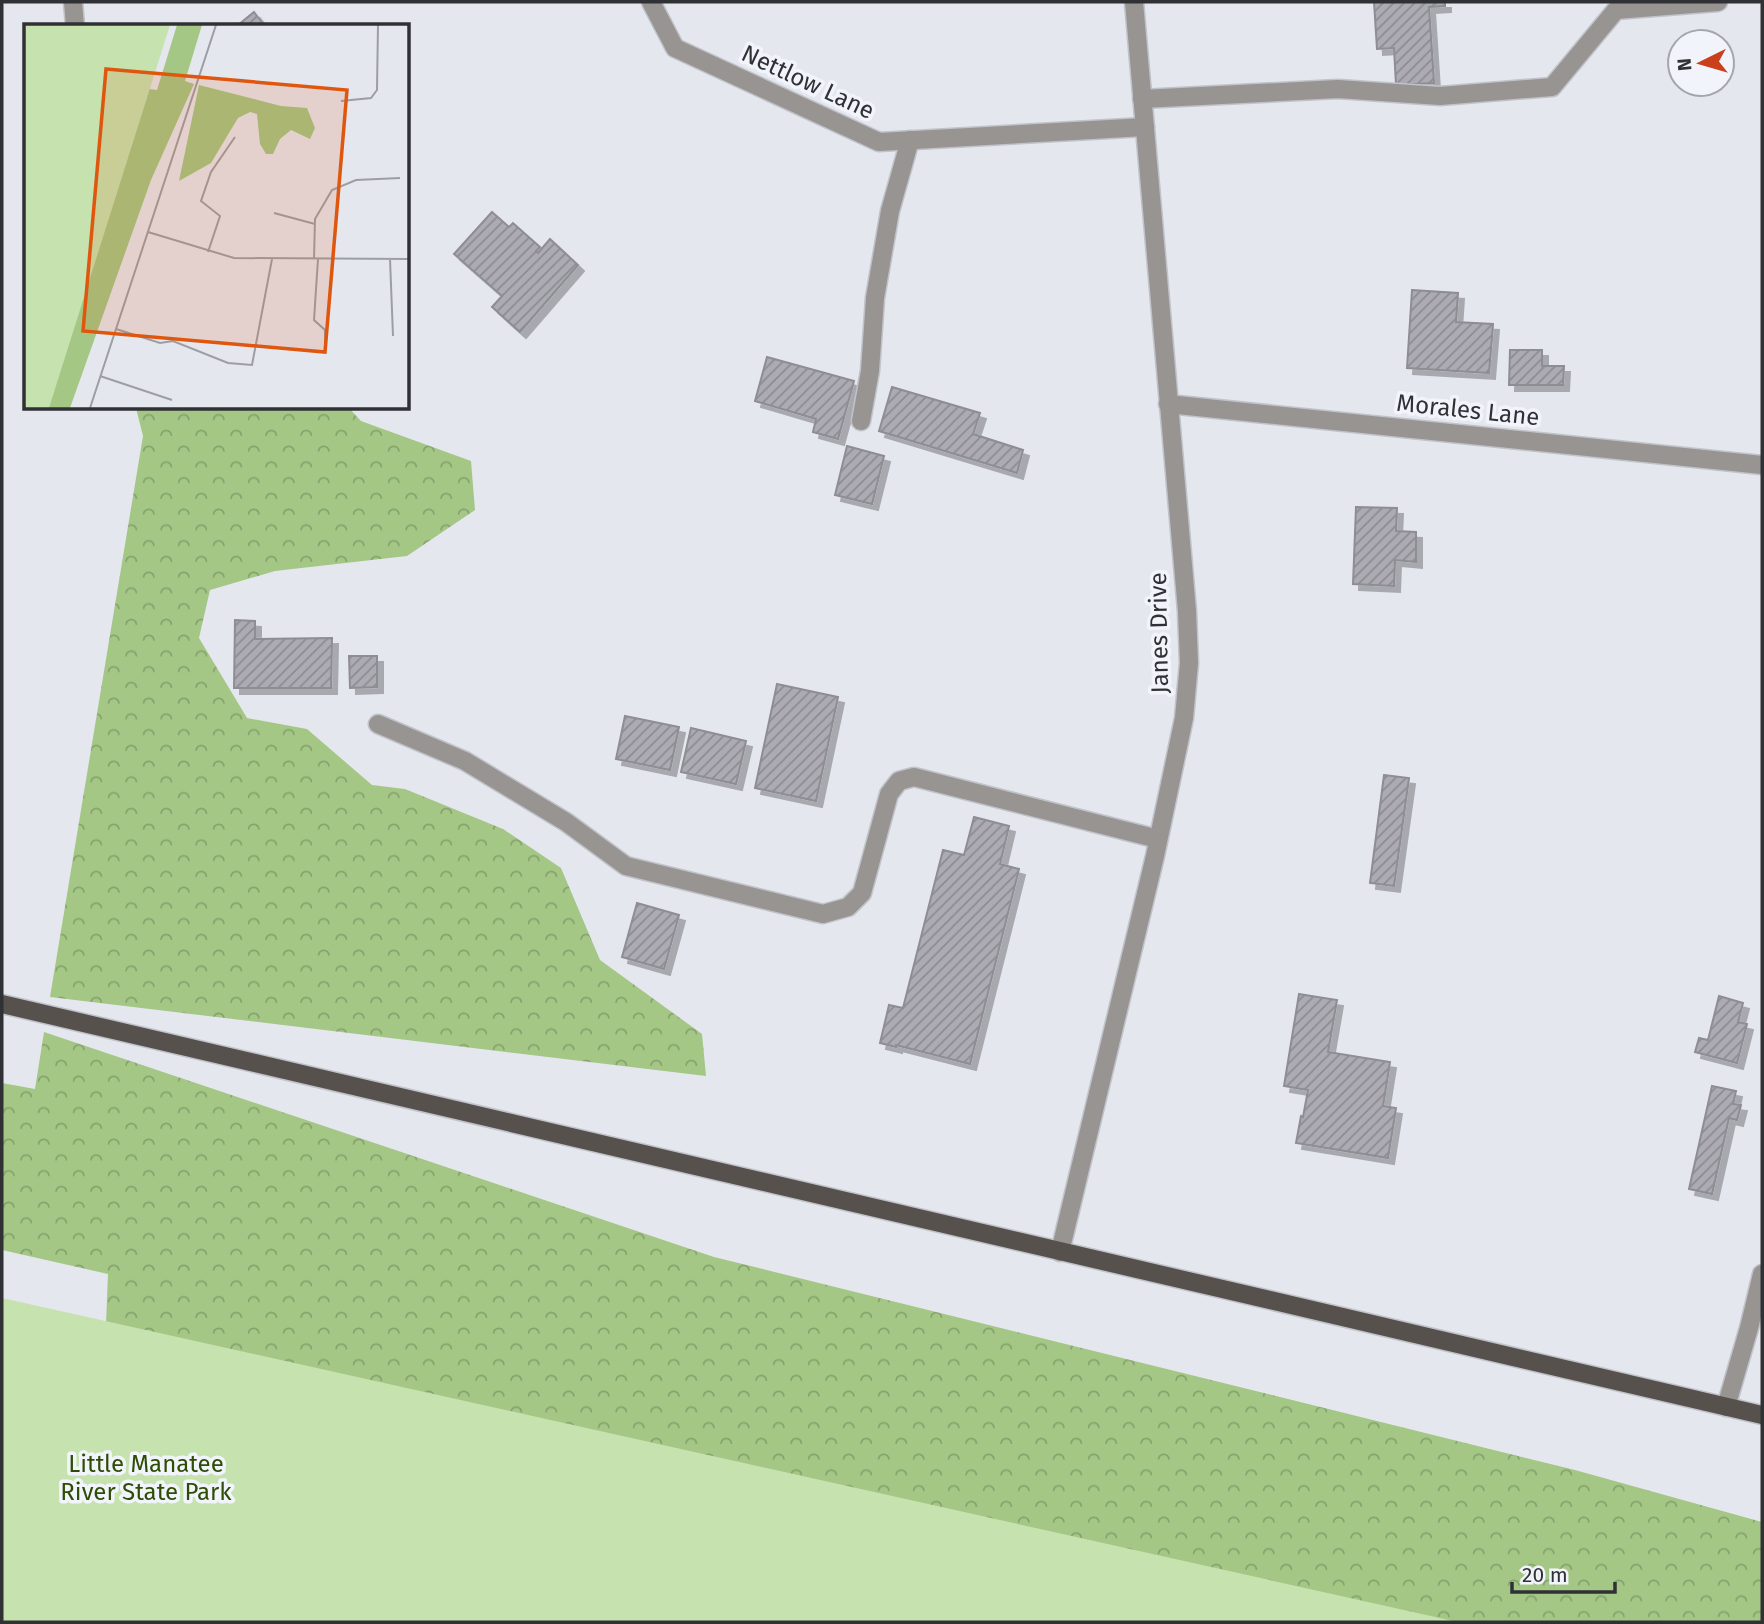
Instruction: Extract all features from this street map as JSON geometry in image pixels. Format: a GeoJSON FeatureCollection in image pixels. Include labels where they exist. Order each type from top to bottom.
{"type":"FeatureCollection","features":[{"type":"Feature","properties":{"kind":"main road"},"geometry":{"type":"LineString","coordinates":[[2,1004],[1762,1415]]}},
{"type":"Feature","properties":{"kind":"street"},"geometry":{"type":"LineString","coordinates":[[73,2],[75,24]]}},
{"type":"Feature","properties":{"kind":"street","name":"Nettlow Lane"},"geometry":{"type":"LineString","coordinates":[[651,2],[675,48],[880,142],[1145,127]]}},
{"type":"Feature","properties":{"kind":"street","name":"Janes Drive"},"geometry":{"type":"LineString","coordinates":[[1060,1252],[1185,718],[1189,663],[1187,611],[1134,2]]}},
{"type":"Feature","properties":{"kind":"street"},"geometry":{"type":"LineString","coordinates":[[1142,99],[1338,89],[1440,96],[1552,87],[1616,10],[1718,2]]}},
{"type":"Feature","properties":{"kind":"street"},"geometry":{"type":"LineString","coordinates":[[861,421],[870,371],[875,298],[890,211],[910,140]]}},
{"type":"Feature","properties":{"kind":"street","name":"Morales Lane"},"geometry":{"type":"LineString","coordinates":[[1168,404],[1762,465]]}},
{"type":"Feature","properties":{"kind":"street"},"geometry":{"type":"LineString","coordinates":[[377,724],[465,761],[566,822],[626,866],[823,914],[848,907],[862,893],[889,794],[899,781],[914,777],[1158,839]]}},
{"type":"Feature","properties":{"kind":"street"},"geometry":{"type":"LineString","coordinates":[[1726,1407],[1762,1274]]}},
{"type":"Feature","properties":{"kind":"green space"},"geometry":{"type":"Polygon","coordinates":[[[136,410],[351,410],[361,421],[471,461],[475,510],[407,556],[275,571],[210,590],[199,638],[247,718],[307,729],[372,785],[405,789],[503,829],[561,868],[600,960],[702,1034],[706,1076],[50,997],[143,436],[136,410]]]}},
{"type":"Feature","properties":{"kind":"green space"},"geometry":{"type":"Polygon","coordinates":[[[44,1032],[714,1257],[1575,1470],[1762,1522],[1762,1622],[94,1622],[108,1274],[2,1250],[2,1083],[35,1089],[44,1032]]]}},
{"type":"Feature","properties":{"kind":"green space","name":"Little Manatee River State Park"},"geometry":{"type":"Polygon","coordinates":[[[2,1298],[1458,1622],[2,1622],[2,1298]]]}},
{"type":"Feature","properties":{"kind":"building"},"geometry":{"type":"Polygon","coordinates":[[[1374,2],[1445,2],[1445,6],[1429,7],[1434,83],[1396,85],[1394,48],[1377,49],[1374,2]]]}},
{"type":"Feature","properties":{"kind":"building"},"geometry":{"type":"Polygon","coordinates":[[[254,12],[263,24],[239,24],[254,12]]]}},
{"type":"Feature","properties":{"kind":"building"},"geometry":{"type":"Polygon","coordinates":[[[492,212],[509,227],[513,223],[540,247],[536,251],[538,253],[550,239],[578,265],[520,332],[492,307],[502,296],[454,254],[492,212]]]}},
{"type":"Feature","properties":{"kind":"building"},"geometry":{"type":"Polygon","coordinates":[[[1412,290],[1458,293],[1456,322],[1493,324],[1489,373],[1407,368],[1412,290]]]}},
{"type":"Feature","properties":{"kind":"building"},"geometry":{"type":"Polygon","coordinates":[[[1510,350],[1542,350],[1542,366],[1564,366],[1563,385],[1509,385],[1510,350]]]}},
{"type":"Feature","properties":{"kind":"building"},"geometry":{"type":"Polygon","coordinates":[[[767,357],[854,381],[838,439],[813,432],[816,419],[755,401],[767,357]]]}},
{"type":"Feature","properties":{"kind":"building"},"geometry":{"type":"Polygon","coordinates":[[[892,387],[980,413],[973,434],[1023,450],[1017,473],[879,431],[892,387]]]}},
{"type":"Feature","properties":{"kind":"building"},"geometry":{"type":"Polygon","coordinates":[[[847,446],[884,456],[872,504],[835,495],[847,446]]]}},
{"type":"Feature","properties":{"kind":"building"},"geometry":{"type":"Polygon","coordinates":[[[1356,507],[1397,508],[1396,531],[1416,532],[1416,562],[1395,560],[1394,586],[1353,584],[1356,507]]]}},
{"type":"Feature","properties":{"kind":"building"},"geometry":{"type":"Polygon","coordinates":[[[235,620],[255,621],[255,639],[332,638],[331,688],[234,688],[235,620]]]}},
{"type":"Feature","properties":{"kind":"building"},"geometry":{"type":"Polygon","coordinates":[[[349,656],[377,656],[377,687],[350,688],[349,656]]]}},
{"type":"Feature","properties":{"kind":"building"},"geometry":{"type":"Polygon","coordinates":[[[777,684],[838,697],[816,801],[755,788],[777,684]]]}},
{"type":"Feature","properties":{"kind":"building"},"geometry":{"type":"Polygon","coordinates":[[[625,716],[679,727],[670,770],[616,759],[625,716]]]}},
{"type":"Feature","properties":{"kind":"building"},"geometry":{"type":"Polygon","coordinates":[[[691,728],[746,741],[736,784],[681,772],[691,728]]]}},
{"type":"Feature","properties":{"kind":"building"},"geometry":{"type":"Polygon","coordinates":[[[1384,775],[1409,778],[1394,886],[1370,883],[1384,775]]]}},
{"type":"Feature","properties":{"kind":"building"},"geometry":{"type":"Polygon","coordinates":[[[974,817],[1009,826],[1000,864],[1019,869],[970,1064],[880,1043],[889,1005],[903,1008],[943,850],[964,855],[974,817]]]}},
{"type":"Feature","properties":{"kind":"building"},"geometry":{"type":"Polygon","coordinates":[[[637,903],[679,915],[664,969],[622,957],[637,903]]]}},
{"type":"Feature","properties":{"kind":"building"},"geometry":{"type":"Polygon","coordinates":[[[1299,994],[1337,1000],[1328,1052],[1390,1062],[1383,1106],[1396,1108],[1388,1158],[1296,1143],[1308,1090],[1284,1086],[1299,994]]]}},
{"type":"Feature","properties":{"kind":"building"},"geometry":{"type":"Polygon","coordinates":[[[1719,996],[1743,1003],[1738,1022],[1747,1024],[1737,1063],[1695,1052],[1699,1038],[1708,1040],[1719,996]]]}},
{"type":"Feature","properties":{"kind":"building"},"geometry":{"type":"Polygon","coordinates":[[[1712,1086],[1736,1091],[1733,1104],[1741,1105],[1737,1120],[1729,1118],[1712,1194],[1689,1189],[1712,1086]]]}}]}
